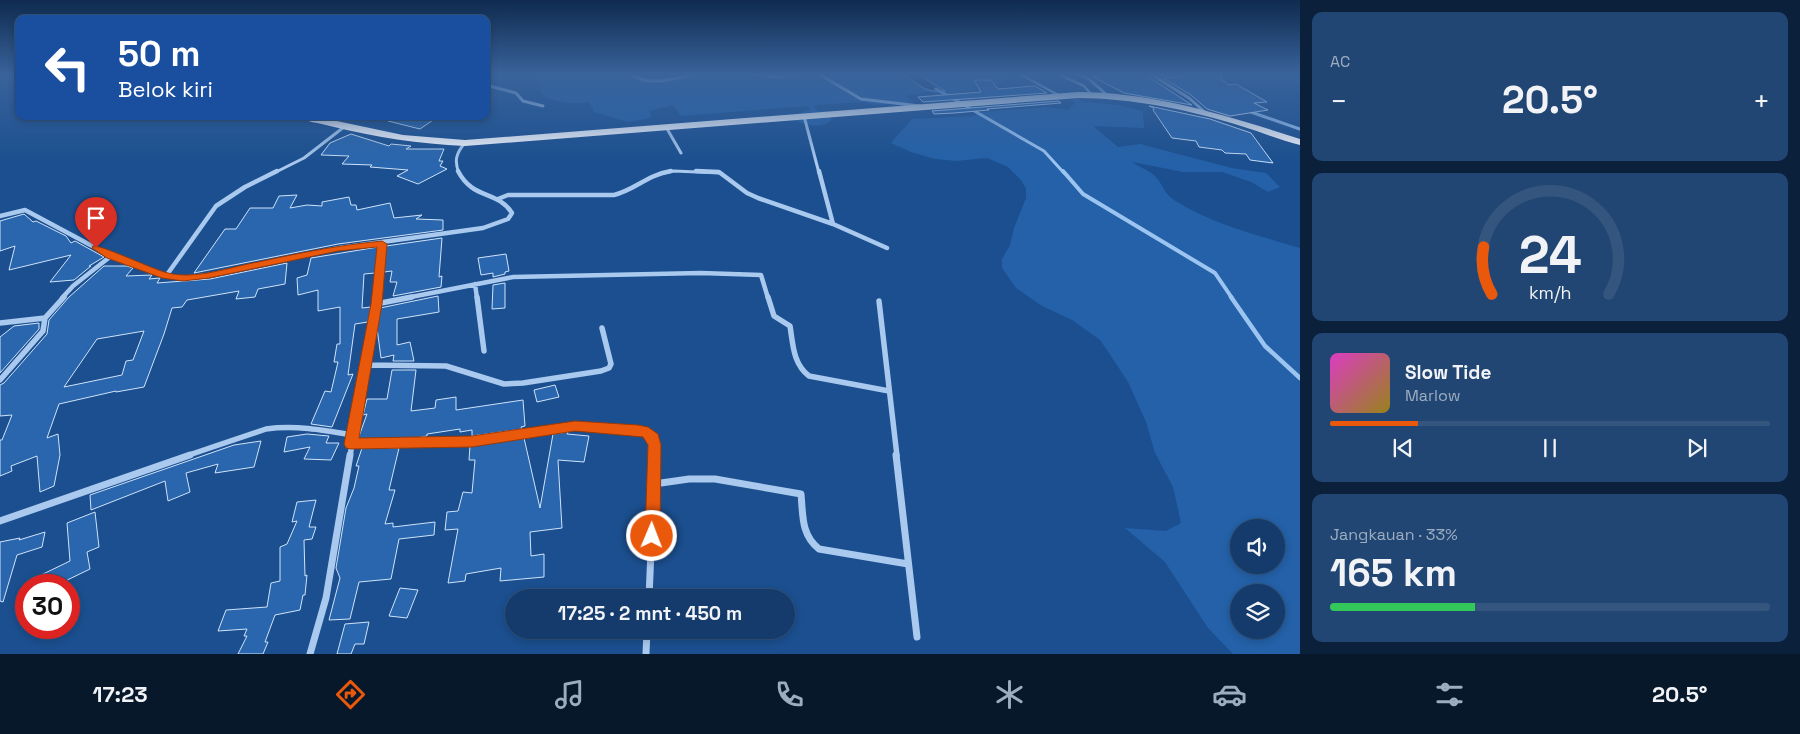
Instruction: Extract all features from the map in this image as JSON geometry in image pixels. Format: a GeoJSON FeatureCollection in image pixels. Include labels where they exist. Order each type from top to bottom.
{"type":"FeatureCollection","features":[{"type":"Feature","properties":{"kind":"highway"},"geometry":{"type":"LineString","coordinates":[[316,120],[399,138],[436,143],[465,143],[950,104]]}},
{"type":"Feature","properties":{"kind":"highway"},"geometry":{"type":"LineString","coordinates":[[1152,104],[1207,114],[1300,142]]}},
{"type":"Feature","properties":{"kind":"street"},"geometry":{"type":"LineString","coordinates":[[533,104],[543,106]]}},
{"type":"Feature","properties":{"kind":"street"},"geometry":{"type":"LineString","coordinates":[[896,104],[921,106]]}},
{"type":"Feature","properties":{"kind":"street"},"geometry":{"type":"LineString","coordinates":[[1195,104],[1207,114]]}},
{"type":"Feature","properties":{"kind":"street"},"geometry":{"type":"LineString","coordinates":[[804,116],[833,224]]}},
{"type":"Feature","properties":{"kind":"street"},"geometry":{"type":"LineString","coordinates":[[331,124],[338,120]]}},
{"type":"Feature","properties":{"kind":"street"},"geometry":{"type":"LineString","coordinates":[[166,276],[216,206],[227,196],[298,162],[314,152],[344,127]]}},
{"type":"Feature","properties":{"kind":"street"},"geometry":{"type":"LineString","coordinates":[[666,127],[681,153]]}},
{"type":"Feature","properties":{"kind":"street"},"geometry":{"type":"LineString","coordinates":[[0,216],[25,210],[111,256],[166,276],[183,278],[209,275],[338,248],[382,244],[483,228],[508,219],[512,213],[509,206],[498,199],[475,192],[464,184],[455,163],[456,152],[465,143]]}},
{"type":"Feature","properties":{"kind":"street"},"geometry":{"type":"LineString","coordinates":[[498,199],[508,195],[614,195],[622,193],[662,172],[719,172],[752,195],[833,224],[887,248]]}},
{"type":"Feature","properties":{"kind":"street"},"geometry":{"type":"LineString","coordinates":[[310,654],[326,598],[352,435],[376,304],[382,244]]}},
{"type":"Feature","properties":{"kind":"street"},"geometry":{"type":"LineString","coordinates":[[0,380],[44,331],[46,318],[73,286],[111,256]]}},
{"type":"Feature","properties":{"kind":"street"},"geometry":{"type":"LineString","coordinates":[[376,304],[513,277],[701,273],[762,275],[774,316],[790,326],[800,370],[809,376],[889,391]]}},
{"type":"Feature","properties":{"kind":"street"},"geometry":{"type":"LineString","coordinates":[[475,284],[484,351]]}},
{"type":"Feature","properties":{"kind":"street"},"geometry":{"type":"LineString","coordinates":[[878,302],[917,637]]}},
{"type":"Feature","properties":{"kind":"street"},"geometry":{"type":"LineString","coordinates":[[0,323],[46,318]]}},
{"type":"Feature","properties":{"kind":"street"},"geometry":{"type":"LineString","coordinates":[[365,366],[446,366],[504,384],[600,372],[609,368],[611,364],[602,328]]}},
{"type":"Feature","properties":{"kind":"street"},"geometry":{"type":"LineString","coordinates":[[0,521],[64,497],[266,429],[280,426],[296,427],[352,435]]}},
{"type":"Feature","properties":{"kind":"street"},"geometry":{"type":"LineString","coordinates":[[351,444],[472,441],[575,426],[638,430],[648,433],[653,437],[655,445],[649,589]]}},
{"type":"Feature","properties":{"kind":"street"},"geometry":{"type":"LineString","coordinates":[[654,484],[689,479],[715,479],[801,494],[805,532],[811,544],[819,548],[908,564]]}},
{"type":"Feature","properties":{"kind":"street"},"geometry":{"type":"LineString","coordinates":[[646,654],[647,639]]}},
{"type":"Feature","properties":{"kind":"shaded area"},"geometry":{"type":"Polygon","coordinates":[[[590,104],[839,104],[815,105],[814,108],[818,111],[830,111],[828,115],[832,120],[823,125],[802,123],[792,118],[810,109],[808,106],[681,116],[673,105],[650,111],[651,118],[628,122],[594,112],[590,104]]]}},
{"type":"Feature","properties":{"kind":"shaded area"},"geometry":{"type":"Polygon","coordinates":[[[869,104],[894,104],[874,105],[869,104]]]}},
{"type":"Feature","properties":{"kind":"shaded area"},"geometry":{"type":"Polygon","coordinates":[[[1074,104],[1101,104],[1143,111],[1144,128],[1093,126],[1118,147],[1140,144],[1232,168],[1266,173],[1280,187],[1268,192],[1251,182],[1222,172],[1183,172],[1132,162],[1153,174],[1171,198],[1204,216],[1235,228],[1300,248],[1300,654],[1233,654],[1208,628],[1165,562],[1125,528],[1166,531],[1181,523],[1173,487],[1155,453],[1146,422],[1128,382],[1100,340],[1072,320],[1042,306],[1016,288],[1002,268],[1002,259],[1010,245],[1014,228],[1026,198],[1026,189],[1021,180],[1008,167],[987,158],[956,161],[935,159],[911,152],[891,143],[912,119],[973,116],[983,112],[1046,107],[1068,110],[1074,104]]]}},
{"type":"Feature","properties":{"kind":"building"},"geometry":{"type":"Polygon","coordinates":[[[1027,104],[1055,104],[954,113],[934,114],[932,111],[1027,104]]]}},
{"type":"Feature","properties":{"kind":"building"},"geometry":{"type":"Polygon","coordinates":[[[1201,104],[1255,104],[1268,110],[1230,116],[1207,109],[1201,104]]]}},
{"type":"Feature","properties":{"kind":"building"},"geometry":{"type":"Polygon","coordinates":[[[1149,106],[1210,119],[1251,133],[1273,163],[1250,160],[1246,154],[1225,153],[1222,150],[1199,147],[1196,141],[1172,138],[1153,110],[1154,108],[1149,106]]]}},
{"type":"Feature","properties":{"kind":"building"},"geometry":{"type":"Polygon","coordinates":[[[388,120],[433,120],[420,129],[388,120]]]}},
{"type":"Feature","properties":{"kind":"building"},"geometry":{"type":"Polygon","coordinates":[[[351,134],[389,146],[391,144],[411,146],[406,149],[444,149],[439,161],[443,161],[440,166],[447,169],[418,184],[397,176],[408,170],[370,167],[372,165],[342,164],[349,156],[321,155],[330,143],[351,134]]]}},
{"type":"Feature","properties":{"kind":"building"},"geometry":{"type":"Polygon","coordinates":[[[297,195],[290,208],[307,205],[322,206],[322,202],[349,197],[351,205],[356,205],[357,210],[390,203],[394,218],[422,215],[416,219],[443,220],[443,230],[338,244],[194,273],[225,229],[236,229],[250,208],[273,208],[279,196],[297,195]]]}},
{"type":"Feature","properties":{"kind":"building"},"geometry":{"type":"Polygon","coordinates":[[[24,214],[33,222],[36,221],[66,236],[71,243],[75,241],[104,257],[89,266],[91,266],[74,280],[50,282],[71,255],[9,270],[15,246],[0,251],[0,221],[24,214]]]}},
{"type":"Feature","properties":{"kind":"building"},"geometry":{"type":"Polygon","coordinates":[[[442,238],[439,277],[442,276],[441,287],[393,296],[397,282],[390,282],[392,271],[384,272],[386,246],[442,238]]]}},
{"type":"Feature","properties":{"kind":"building"},"geometry":{"type":"Polygon","coordinates":[[[378,247],[375,273],[364,274],[362,308],[371,307],[368,322],[355,324],[348,375],[353,374],[332,427],[311,424],[325,391],[331,392],[338,362],[334,362],[337,344],[340,344],[340,307],[318,311],[318,290],[298,295],[297,278],[307,275],[311,258],[378,247]]]}},
{"type":"Feature","properties":{"kind":"building"},"geometry":{"type":"Polygon","coordinates":[[[506,254],[509,271],[493,277],[493,273],[481,275],[478,258],[506,254]]]}},
{"type":"Feature","properties":{"kind":"building"},"geometry":{"type":"Polygon","coordinates":[[[287,263],[285,284],[258,289],[255,297],[236,299],[239,291],[187,300],[182,307],[172,308],[144,387],[116,391],[59,404],[47,438],[58,434],[60,455],[54,486],[40,492],[37,456],[11,466],[12,471],[0,476],[0,440],[2,440],[12,415],[0,416],[0,385],[4,383],[47,334],[49,320],[69,297],[104,266],[127,266],[133,268],[126,276],[152,275],[149,279],[160,278],[157,283],[210,279],[287,263]],[[144,331],[97,339],[64,387],[122,375],[126,361],[133,360],[144,331]]]}},
{"type":"Feature","properties":{"kind":"building"},"geometry":{"type":"Polygon","coordinates":[[[505,283],[505,308],[492,309],[493,285],[505,283]]]}},
{"type":"Feature","properties":{"kind":"building"},"geometry":{"type":"Polygon","coordinates":[[[438,296],[439,312],[397,319],[397,345],[410,342],[414,361],[393,361],[394,355],[381,358],[377,328],[380,308],[438,296]]]}},
{"type":"Feature","properties":{"kind":"building"},"geometry":{"type":"Polygon","coordinates":[[[39,323],[39,329],[0,373],[0,337],[14,326],[39,323]]]}},
{"type":"Feature","properties":{"kind":"building"},"geometry":{"type":"Polygon","coordinates":[[[392,370],[416,370],[411,411],[435,408],[436,400],[456,397],[456,410],[523,400],[525,426],[521,427],[522,429],[472,436],[472,430],[460,432],[460,429],[427,434],[427,436],[416,438],[358,439],[367,414],[363,415],[367,399],[387,399],[392,370]]]}},
{"type":"Feature","properties":{"kind":"building"},"geometry":{"type":"Polygon","coordinates":[[[555,385],[559,397],[537,402],[534,390],[555,385]]]}},
{"type":"Feature","properties":{"kind":"building"},"geometry":{"type":"Polygon","coordinates":[[[568,432],[567,434],[589,436],[584,462],[558,460],[562,528],[530,532],[531,556],[544,554],[544,577],[500,581],[501,568],[466,574],[465,581],[448,583],[458,529],[445,530],[447,512],[458,511],[463,492],[472,493],[475,460],[469,460],[470,446],[524,438],[540,508],[553,434],[568,432]]]}},
{"type":"Feature","properties":{"kind":"building"},"geometry":{"type":"Polygon","coordinates":[[[307,434],[329,436],[326,443],[339,443],[331,460],[304,459],[310,447],[284,452],[287,437],[307,434]]]}},
{"type":"Feature","properties":{"kind":"building"},"geometry":{"type":"Polygon","coordinates":[[[261,441],[254,467],[215,473],[218,464],[186,473],[190,492],[168,501],[165,481],[91,510],[90,495],[234,445],[261,441]]]}},
{"type":"Feature","properties":{"kind":"building"},"geometry":{"type":"Polygon","coordinates":[[[362,448],[399,448],[389,490],[395,490],[385,524],[393,523],[393,527],[435,522],[434,535],[399,539],[391,579],[359,582],[350,619],[329,620],[340,578],[336,568],[346,508],[354,488],[359,466],[356,466],[362,448]]]}},
{"type":"Feature","properties":{"kind":"building"},"geometry":{"type":"Polygon","coordinates":[[[316,500],[309,527],[316,527],[312,539],[304,540],[305,576],[307,575],[305,595],[303,595],[300,610],[275,615],[265,642],[268,642],[263,654],[238,654],[247,636],[244,636],[247,629],[218,631],[226,610],[267,607],[271,583],[280,581],[280,547],[287,544],[297,521],[292,522],[297,502],[316,500]]]}},
{"type":"Feature","properties":{"kind":"building"},"geometry":{"type":"Polygon","coordinates":[[[95,512],[99,547],[87,552],[90,569],[80,574],[43,574],[70,561],[67,523],[95,512]]]}},
{"type":"Feature","properties":{"kind":"building"},"geometry":{"type":"Polygon","coordinates":[[[45,532],[42,547],[17,555],[3,602],[0,601],[0,542],[20,538],[19,540],[45,532]]]}},
{"type":"Feature","properties":{"kind":"building"},"geometry":{"type":"Polygon","coordinates":[[[400,588],[418,590],[407,618],[389,616],[400,588]]]}},
{"type":"Feature","properties":{"kind":"building"},"geometry":{"type":"Polygon","coordinates":[[[369,622],[364,644],[355,644],[351,654],[337,654],[345,624],[369,622]]]}},
{"type":"Feature","properties":{"kind":"waterway"},"geometry":{"type":"LineString","coordinates":[[961,104],[1044,151],[1064,173]]}},
{"type":"Feature","properties":{"kind":"waterway"},"geometry":{"type":"LineString","coordinates":[[1248,111],[1300,129]]}},
{"type":"Feature","properties":{"kind":"waterway"},"geometry":{"type":"LineString","coordinates":[[1063,171],[1083,194],[1215,273],[1232,298]]}},
{"type":"Feature","properties":{"kind":"waterway"},"geometry":{"type":"LineString","coordinates":[[1231,297],[1265,346],[1300,378]]}},
{"type":"Feature","properties":{"kind":"route"},"geometry":{"type":"LineString","coordinates":[[96,248],[111,256],[166,276],[183,278],[209,275],[338,248],[382,244],[376,304],[351,444],[472,441],[549,428],[575,426],[638,430],[648,433],[653,437],[655,445],[652,536]]}}]}
